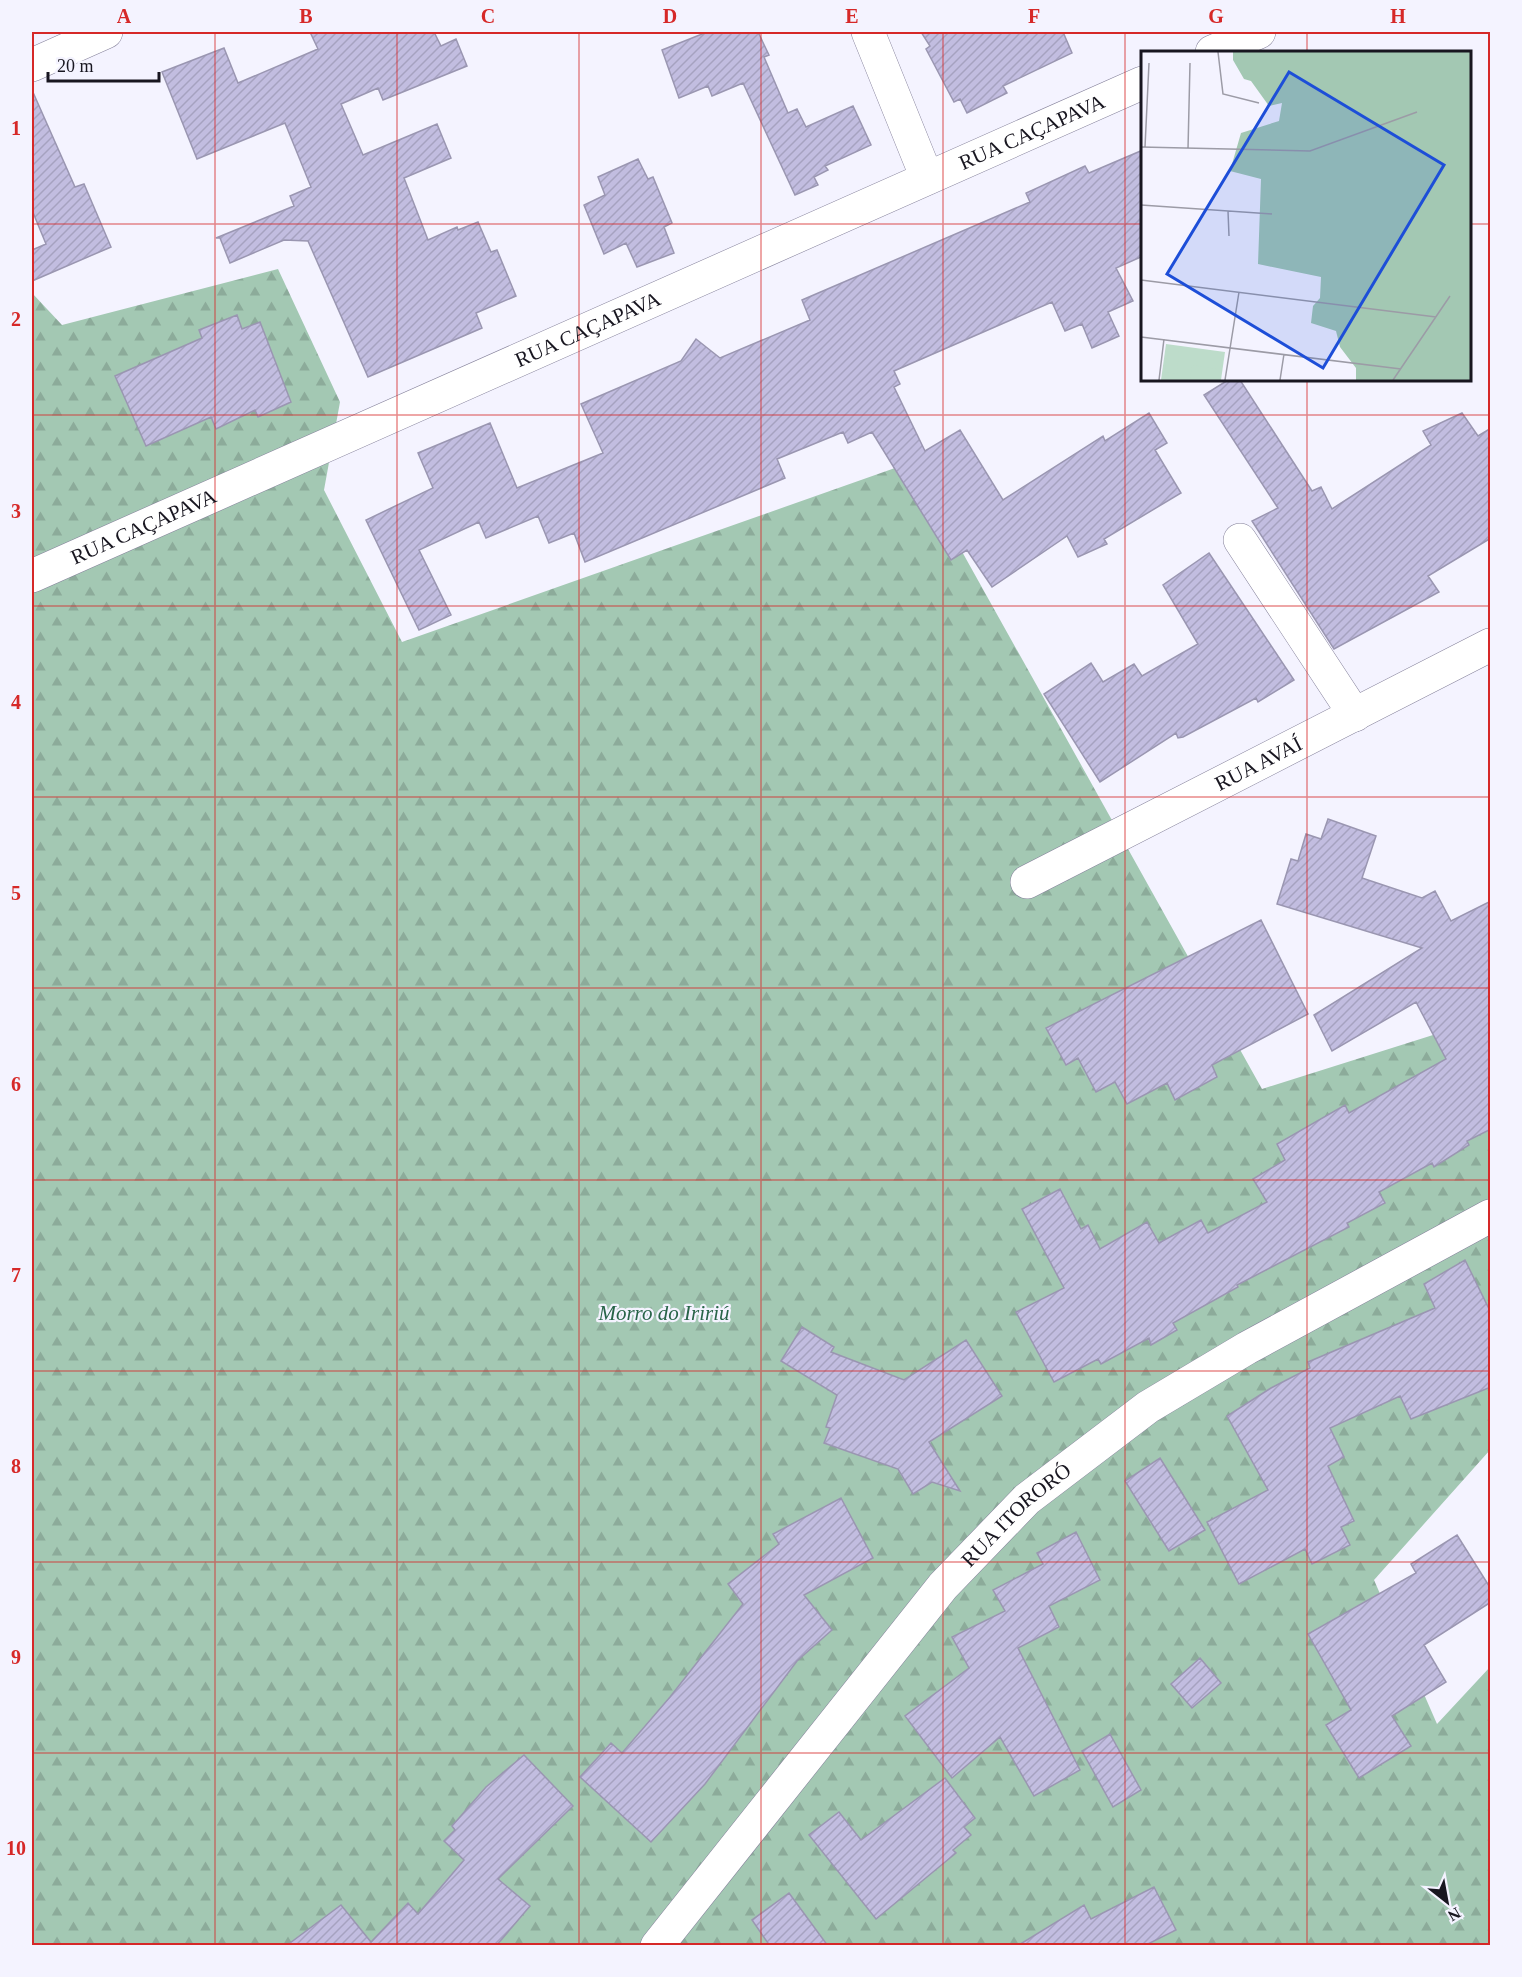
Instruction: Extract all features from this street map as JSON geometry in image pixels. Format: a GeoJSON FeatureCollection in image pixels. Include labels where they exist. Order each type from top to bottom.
{"type":"FeatureCollection","features":[{"type":"Feature","properties":{"kind":"street"},"geometry":{"type":"LineString","coordinates":[[32,65],[106,32]]}},
{"type":"Feature","properties":{"kind":"street"},"geometry":{"type":"LineString","coordinates":[[868,32],[927,178]]}},
{"type":"Feature","properties":{"kind":"street"},"geometry":{"type":"LineString","coordinates":[[1214,51],[1259,32]]}},
{"type":"Feature","properties":{"kind":"street","name":"RUA CAÇAPAVA"},"geometry":{"type":"LineString","coordinates":[[32,576],[1141,84]]}},
{"type":"Feature","properties":{"kind":"street"},"geometry":{"type":"LineString","coordinates":[[1240,540],[1354,715]]}},
{"type":"Feature","properties":{"kind":"street","name":"RUA AVAÍ"},"geometry":{"type":"LineString","coordinates":[[1027,882],[1491,645]]}},
{"type":"Feature","properties":{"kind":"street","name":"RUA ITORORÓ"},"geometry":{"type":"LineString","coordinates":[[657,1946],[943,1586],[1027,1499],[1149,1407],[1247,1348],[1491,1216]]}},
{"type":"Feature","properties":{"kind":"green space","name":"Morro do Iririú"},"geometry":{"type":"Polygon","coordinates":[[[278,269],[340,402],[324,490],[402,642],[912,462],[1262,1089],[1490,1017],[1490,1450],[1374,1580],[1437,1724],[1490,1667],[1490,1945],[32,1945],[32,293],[62,325],[278,269]]]}},
{"type":"Feature","properties":{"kind":"building"},"geometry":{"type":"Polygon","coordinates":[[[310,32],[434,32],[441,46],[456,39],[467,66],[383,100],[378,88],[341,104],[363,155],[437,124],[451,158],[404,178],[428,240],[457,227],[458,230],[478,222],[491,252],[497,250],[516,296],[476,313],[482,328],[368,377],[308,241],[284,240],[230,263],[220,238],[216,238],[294,206],[290,196],[311,187],[285,123],[197,159],[162,72],[224,48],[238,83],[318,49],[310,32]]]}},
{"type":"Feature","properties":{"kind":"building"},"geometry":{"type":"Polygon","coordinates":[[[707,32],[758,32],[769,55],[764,57],[788,113],[797,109],[806,127],[853,106],[871,145],[825,166],[828,170],[814,177],[818,185],[795,195],[743,83],[712,96],[708,86],[679,98],[662,50],[707,32]]]}},
{"type":"Feature","properties":{"kind":"building"},"geometry":{"type":"Polygon","coordinates":[[[921,32],[1063,32],[1072,53],[1003,86],[1007,93],[967,113],[960,99],[954,102],[926,49],[930,46],[921,32]]]}},
{"type":"Feature","properties":{"kind":"building"},"geometry":{"type":"Polygon","coordinates":[[[32,90],[75,187],[84,184],[111,247],[32,281],[32,250],[46,244],[32,210],[32,90]]]}},
{"type":"Feature","properties":{"kind":"building"},"geometry":{"type":"Polygon","coordinates":[[[1141,151],[1141,257],[1116,268],[1133,301],[1108,312],[1119,336],[1092,348],[1082,324],[1065,331],[1052,302],[894,371],[900,384],[894,387],[925,451],[960,430],[1003,500],[1103,436],[1105,441],[1149,413],[1167,443],[1155,450],[1181,493],[1104,539],[1107,544],[1078,557],[1067,536],[992,587],[967,550],[951,560],[872,432],[848,443],[843,432],[777,459],[785,478],[585,562],[574,533],[549,543],[538,516],[486,538],[479,522],[419,550],[451,615],[419,630],[366,520],[433,488],[418,453],[490,423],[517,488],[603,453],[581,404],[681,361],[696,339],[720,358],[810,320],[802,300],[1030,202],[1026,193],[1085,166],[1089,173],[1141,151]]]}},
{"type":"Feature","properties":{"kind":"building"},"geometry":{"type":"Polygon","coordinates":[[[638,159],[648,179],[653,177],[672,223],[664,227],[674,253],[637,267],[626,243],[604,254],[584,205],[605,195],[598,177],[638,159]]]}},
{"type":"Feature","properties":{"kind":"building"},"geometry":{"type":"Polygon","coordinates":[[[237,315],[242,329],[260,322],[291,402],[258,417],[255,410],[216,429],[211,417],[146,446],[115,376],[202,338],[199,330],[237,315]]]}},
{"type":"Feature","properties":{"kind":"building"},"geometry":{"type":"Polygon","coordinates":[[[1226,381],[1241,381],[1312,491],[1321,487],[1332,509],[1431,445],[1423,431],[1462,413],[1478,436],[1491,428],[1491,538],[1428,576],[1439,592],[1334,649],[1252,521],[1278,508],[1204,395],[1226,381]]]}},
{"type":"Feature","properties":{"kind":"building"},"geometry":{"type":"Polygon","coordinates":[[[1209,553],[1294,680],[1258,702],[1256,698],[1183,737],[1178,738],[1176,733],[1100,782],[1044,694],[1091,663],[1103,682],[1134,664],[1142,676],[1198,644],[1163,585],[1209,553]]]}},
{"type":"Feature","properties":{"kind":"building"},"geometry":{"type":"Polygon","coordinates":[[[1328,819],[1376,836],[1362,878],[1422,898],[1435,891],[1451,921],[1491,901],[1491,1129],[1467,1141],[1469,1145],[1434,1167],[1432,1163],[1379,1192],[1385,1203],[1347,1223],[1349,1227],[1237,1285],[1238,1287],[1173,1323],[1177,1330],[1151,1345],[1149,1338],[1101,1364],[1098,1359],[1054,1382],[1016,1312],[1064,1288],[1022,1209],[1060,1189],[1081,1229],[1088,1225],[1100,1249],[1147,1222],[1159,1243],[1201,1220],[1208,1233],[1267,1202],[1253,1179],[1285,1160],[1277,1144],[1345,1105],[1349,1113],[1446,1059],[1416,1002],[1332,1051],[1314,1015],[1422,948],[1277,904],[1291,859],[1298,861],[1306,834],[1321,839],[1328,819]]]}},
{"type":"Feature","properties":{"kind":"building"},"geometry":{"type":"Polygon","coordinates":[[[1261,920],[1308,1014],[1212,1065],[1217,1077],[1175,1100],[1167,1083],[1127,1104],[1115,1082],[1096,1092],[1078,1058],[1066,1065],[1046,1028],[1261,920]]]}},
{"type":"Feature","properties":{"kind":"building"},"geometry":{"type":"Polygon","coordinates":[[[1465,1260],[1491,1313],[1491,1387],[1411,1419],[1400,1396],[1330,1428],[1344,1457],[1328,1466],[1354,1521],[1341,1527],[1350,1545],[1312,1564],[1305,1549],[1239,1584],[1207,1522],[1268,1490],[1227,1416],[1271,1388],[1310,1368],[1308,1362],[1435,1308],[1424,1284],[1465,1260]]]}},
{"type":"Feature","properties":{"kind":"building"},"geometry":{"type":"Polygon","coordinates":[[[802,1327],[834,1347],[831,1352],[904,1380],[966,1340],[1002,1396],[929,1442],[960,1491],[932,1482],[913,1494],[898,1469],[824,1443],[830,1428],[826,1427],[837,1395],[781,1361],[802,1327]]]}},
{"type":"Feature","properties":{"kind":"building"},"geometry":{"type":"Polygon","coordinates":[[[1160,1458],[1205,1530],[1169,1551],[1125,1481],[1160,1458]]]}},
{"type":"Feature","properties":{"kind":"building"},"geometry":{"type":"Polygon","coordinates":[[[841,1498],[873,1558],[804,1595],[832,1630],[797,1661],[705,1784],[651,1842],[580,1777],[611,1743],[622,1753],[670,1697],[743,1604],[728,1584],[779,1544],[773,1534],[841,1498]]]}},
{"type":"Feature","properties":{"kind":"building"},"geometry":{"type":"Polygon","coordinates":[[[1076,1532],[1100,1580],[1049,1606],[1059,1627],[1018,1648],[1080,1770],[1034,1796],[1000,1737],[952,1778],[905,1716],[969,1668],[952,1637],[1005,1611],[993,1590],[1043,1564],[1037,1553],[1076,1532]]]}},
{"type":"Feature","properties":{"kind":"building"},"geometry":{"type":"Polygon","coordinates":[[[1457,1535],[1491,1589],[1491,1602],[1424,1645],[1446,1682],[1392,1716],[1411,1746],[1359,1778],[1326,1725],[1351,1710],[1308,1634],[1416,1573],[1411,1564],[1457,1535]]]}},
{"type":"Feature","properties":{"kind":"building"},"geometry":{"type":"Polygon","coordinates":[[[1200,1658],[1221,1683],[1192,1708],[1171,1684],[1200,1658]]]}},
{"type":"Feature","properties":{"kind":"building"},"geometry":{"type":"Polygon","coordinates":[[[1110,1734],[1141,1790],[1113,1807],[1082,1751],[1110,1734]]]}},
{"type":"Feature","properties":{"kind":"building"},"geometry":{"type":"Polygon","coordinates":[[[524,1755],[573,1806],[498,1879],[530,1906],[496,1946],[286,1946],[341,1905],[371,1942],[408,1903],[418,1914],[464,1860],[444,1841],[455,1830],[452,1826],[486,1787],[524,1755]]]}},
{"type":"Feature","properties":{"kind":"building"},"geometry":{"type":"Polygon","coordinates":[[[945,1778],[975,1818],[964,1827],[971,1835],[953,1850],[956,1853],[876,1919],[809,1835],[839,1812],[861,1840],[945,1778]]]}},
{"type":"Feature","properties":{"kind":"building"},"geometry":{"type":"Polygon","coordinates":[[[1154,1887],[1176,1930],[1144,1946],[1017,1946],[1084,1905],[1091,1919],[1154,1887]]]}},
{"type":"Feature","properties":{"kind":"building"},"geometry":{"type":"Polygon","coordinates":[[[789,1893],[828,1946],[770,1946],[752,1920],[789,1893]]]}}]}
